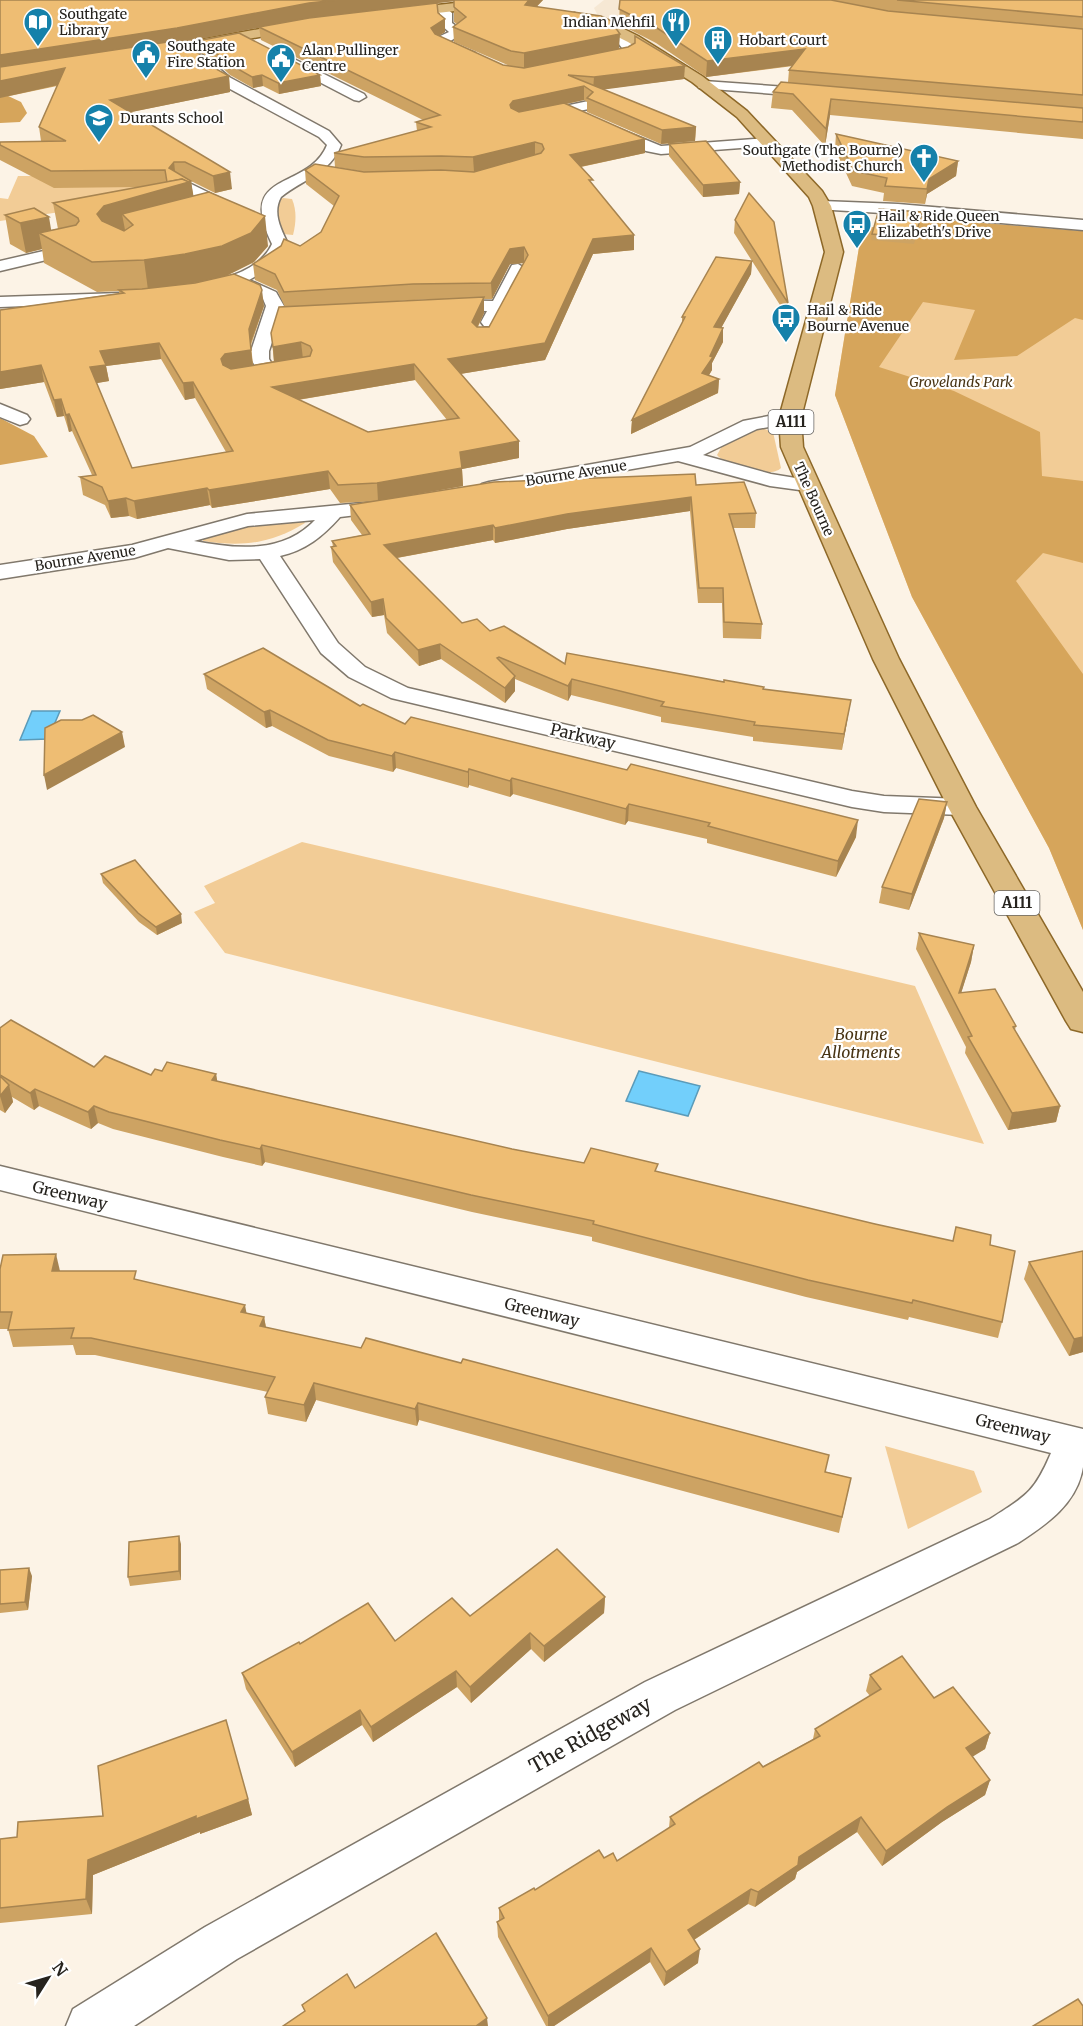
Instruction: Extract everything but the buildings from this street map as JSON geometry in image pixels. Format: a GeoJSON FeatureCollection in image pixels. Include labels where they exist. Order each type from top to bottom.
{"type":"FeatureCollection","features":[{"type":"Feature","properties":{"kind":"main road"},"geometry":{"type":"LineString","coordinates":[[377,16],[484,3],[520,4]]}},
{"type":"Feature","properties":{"kind":"main road","name":"The Bourne"},"geometry":{"type":"LineString","coordinates":[[611,28],[594,8],[558,12],[611,28],[655,51],[704,85],[732,106],[816,195],[822,206],[834,252],[790,418],[792,447],[886,659],[962,807],[1083,1021]]}},
{"type":"Feature","properties":{"kind":"main road"},"geometry":{"type":"LineString","coordinates":[[128,56],[179,49],[318,23]]}},
{"type":"Feature","properties":{"kind":"street"},"geometry":{"type":"LineString","coordinates":[[442,9],[446,12],[446,24],[458,32],[440,41],[441,44],[479,60]]}},
{"type":"Feature","properties":{"kind":"street"},"geometry":{"type":"LineString","coordinates":[[581,64],[627,54],[628,48],[611,28]]}},
{"type":"Feature","properties":{"kind":"street"},"geometry":{"type":"LineString","coordinates":[[240,36],[258,45]]}},
{"type":"Feature","properties":{"kind":"street"},"geometry":{"type":"LineString","coordinates":[[179,49],[205,63],[224,80],[324,134],[334,145],[329,159],[315,171],[285,185],[270,201],[268,216],[280,244],[274,256],[238,280],[187,292]]}},
{"type":"Feature","properties":{"kind":"street"},"geometry":{"type":"LineString","coordinates":[[276,54],[359,96]]}},
{"type":"Feature","properties":{"kind":"street"},"geometry":{"type":"LineString","coordinates":[[704,85],[827,94]]}},
{"type":"Feature","properties":{"kind":"street"},"geometry":{"type":"LineString","coordinates":[[732,106],[769,89]]}},
{"type":"Feature","properties":{"kind":"street"},"geometry":{"type":"LineString","coordinates":[[519,120],[593,104]]}},
{"type":"Feature","properties":{"kind":"street"},"geometry":{"type":"LineString","coordinates":[[566,110],[651,148],[661,150],[767,142]]}},
{"type":"Feature","properties":{"kind":"street"},"geometry":{"type":"LineString","coordinates":[[315,171],[333,174]]}},
{"type":"Feature","properties":{"kind":"street"},"geometry":{"type":"LineString","coordinates":[[181,184],[234,211]]}},
{"type":"Feature","properties":{"kind":"street"},"geometry":{"type":"LineString","coordinates":[[822,206],[898,209],[1083,225]]}},
{"type":"Feature","properties":{"kind":"street"},"geometry":{"type":"LineString","coordinates":[[205,215],[269,209]]}},
{"type":"Feature","properties":{"kind":"street"},"geometry":{"type":"LineString","coordinates":[[0,266],[74,249],[49,233]]}},
{"type":"Feature","properties":{"kind":"street"},"geometry":{"type":"LineString","coordinates":[[483,337],[518,269]]}},
{"type":"Feature","properties":{"kind":"street"},"geometry":{"type":"LineString","coordinates":[[0,275],[7,301],[133,298]]}},
{"type":"Feature","properties":{"kind":"street"},"geometry":{"type":"LineString","coordinates":[[238,280],[270,296],[275,306],[260,351],[260,359],[268,372]]}},
{"type":"Feature","properties":{"kind":"street"},"geometry":{"type":"LineString","coordinates":[[423,306],[498,306]]}},
{"type":"Feature","properties":{"kind":"street"},"geometry":{"type":"LineString","coordinates":[[272,316],[294,315]]}},
{"type":"Feature","properties":{"kind":"street"},"geometry":{"type":"LineString","coordinates":[[246,376],[291,369]]}},
{"type":"Feature","properties":{"kind":"street"},"geometry":{"type":"LineString","coordinates":[[0,410],[20,419]]}},
{"type":"Feature","properties":{"kind":"street","name":"Bourne Avenue"},"geometry":{"type":"LineString","coordinates":[[470,491],[679,455],[712,447],[745,427],[759,422],[790,418]]}},
{"type":"Feature","properties":{"kind":"street","name":"Bourne Avenue"},"geometry":{"type":"LineString","coordinates":[[679,455],[770,480],[807,485]]}},
{"type":"Feature","properties":{"kind":"street","name":"Bourne Avenue"},"geometry":{"type":"LineString","coordinates":[[0,572],[134,551],[248,520],[294,514],[332,513],[412,502]]}},
{"type":"Feature","properties":{"kind":"street","name":"Bourne Avenue"},"geometry":{"type":"LineString","coordinates":[[169,542],[228,553],[267,553],[303,539],[320,527],[332,513]]}},
{"type":"Feature","properties":{"kind":"street","name":"Parkway"},"geometry":{"type":"LineString","coordinates":[[267,553],[329,648],[357,672],[400,693],[852,799],[884,804],[962,807]]}},
{"type":"Feature","properties":{"kind":"street","name":"Greenway"},"geometry":{"type":"LineString","coordinates":[[0,1178],[1079,1444]]}},
{"type":"Feature","properties":{"kind":"street","name":"The Ridgeway"},"geometry":{"type":"LineString","coordinates":[[90,2026],[221,1943],[660,1696],[1004,1531],[1038,1509],[1054,1492],[1079,1444]]}},
{"type":"Feature","properties":{"kind":"shaded area"},"geometry":{"type":"Polygon","coordinates":[[[604,0],[685,0],[705,47],[658,53],[598,16],[594,8],[604,0]]]}},
{"type":"Feature","properties":{"kind":"shaded area"},"geometry":{"type":"Polygon","coordinates":[[[6,95],[21,102],[27,113],[20,122],[0,123],[0,96],[6,95]]]}},
{"type":"Feature","properties":{"kind":"shaded area","name":"Grovelands Park"},"geometry":{"type":"Polygon","coordinates":[[[893,216],[1083,231],[1083,320],[1075,318],[1017,356],[954,360],[975,310],[923,302],[879,367],[954,391],[1040,432],[1042,476],[1083,481],[1083,563],[1043,553],[1016,581],[1083,674],[1083,930],[1049,848],[912,597],[835,395],[862,229],[885,225],[893,216]]]}},
{"type":"Feature","properties":{"kind":"shaded area"},"geometry":{"type":"Polygon","coordinates":[[[0,418],[34,436],[48,457],[0,465],[0,418]]]}},
{"type":"Feature","properties":{"kind":"green space"},"geometry":{"type":"Polygon","coordinates":[[[18,176],[145,176],[173,181],[60,212],[0,221],[0,198],[8,199],[18,176]]]}},
{"type":"Feature","properties":{"kind":"green space"},"geometry":{"type":"Polygon","coordinates":[[[292,199],[294,204],[293,235],[283,234],[276,209],[278,200],[292,199]]]}},
{"type":"Feature","properties":{"kind":"green space","name":"Grovelands Park"},"geometry":{"type":"Polygon","coordinates":[[[885,225],[1083,231],[1083,930],[1049,848],[912,597],[835,395],[862,229],[885,225]]]}},
{"type":"Feature","properties":{"kind":"green space"},"geometry":{"type":"Polygon","coordinates":[[[753,428],[773,432],[781,468],[768,472],[749,470],[729,463],[717,455],[722,446],[753,428]]]}},
{"type":"Feature","properties":{"kind":"green space"},"geometry":{"type":"Polygon","coordinates":[[[302,519],[305,523],[268,540],[231,544],[203,541],[203,539],[250,526],[302,519]]]}},
{"type":"Feature","properties":{"kind":"green space","name":"Bourne Allotments"},"geometry":{"type":"Polygon","coordinates":[[[302,842],[915,986],[984,1144],[225,953],[194,912],[215,903],[204,886],[302,842]]]}},
{"type":"Feature","properties":{"kind":"green space"},"geometry":{"type":"Polygon","coordinates":[[[885,1446],[974,1471],[982,1492],[908,1529],[885,1446]]]}},
{"type":"Feature","properties":{"kind":"water"},"geometry":{"type":"Polygon","coordinates":[[[32,711],[60,711],[48,739],[20,740],[32,711]]]}},
{"type":"Feature","properties":{"kind":"water"},"geometry":{"type":"Polygon","coordinates":[[[639,1071],[700,1086],[688,1116],[626,1101],[639,1071]]]}},
{"type":"Feature","properties":{"kind":"place","name":"Southgate Library"},"geometry":{"type":"Point","coordinates":[38,48]}},
{"type":"Feature","properties":{"kind":"place","name":"Indian Mehfil"},"geometry":{"type":"Point","coordinates":[676,48]}},
{"type":"Feature","properties":{"kind":"place","name":"Hobart Court"},"geometry":{"type":"Point","coordinates":[718,66]}},
{"type":"Feature","properties":{"kind":"place","name":"Southgate Fire Station"},"geometry":{"type":"Point","coordinates":[146,80]}},
{"type":"Feature","properties":{"kind":"place","name":"Alan Pullinger Centre"},"geometry":{"type":"Point","coordinates":[281,84]}},
{"type":"Feature","properties":{"kind":"place","name":"Durants School"},"geometry":{"type":"Point","coordinates":[99,144]}},
{"type":"Feature","properties":{"kind":"place","name":"Southgate (The Bourne) Methodist Church"},"geometry":{"type":"Point","coordinates":[924,184]}},
{"type":"Feature","properties":{"kind":"place","name":"Hail & Ride Queen Elizabeth's Drive"},"geometry":{"type":"Point","coordinates":[857,250]}},
{"type":"Feature","properties":{"kind":"place","name":"Hail & Ride Bourne Avenue"},"geometry":{"type":"Point","coordinates":[786,344]}}]}
